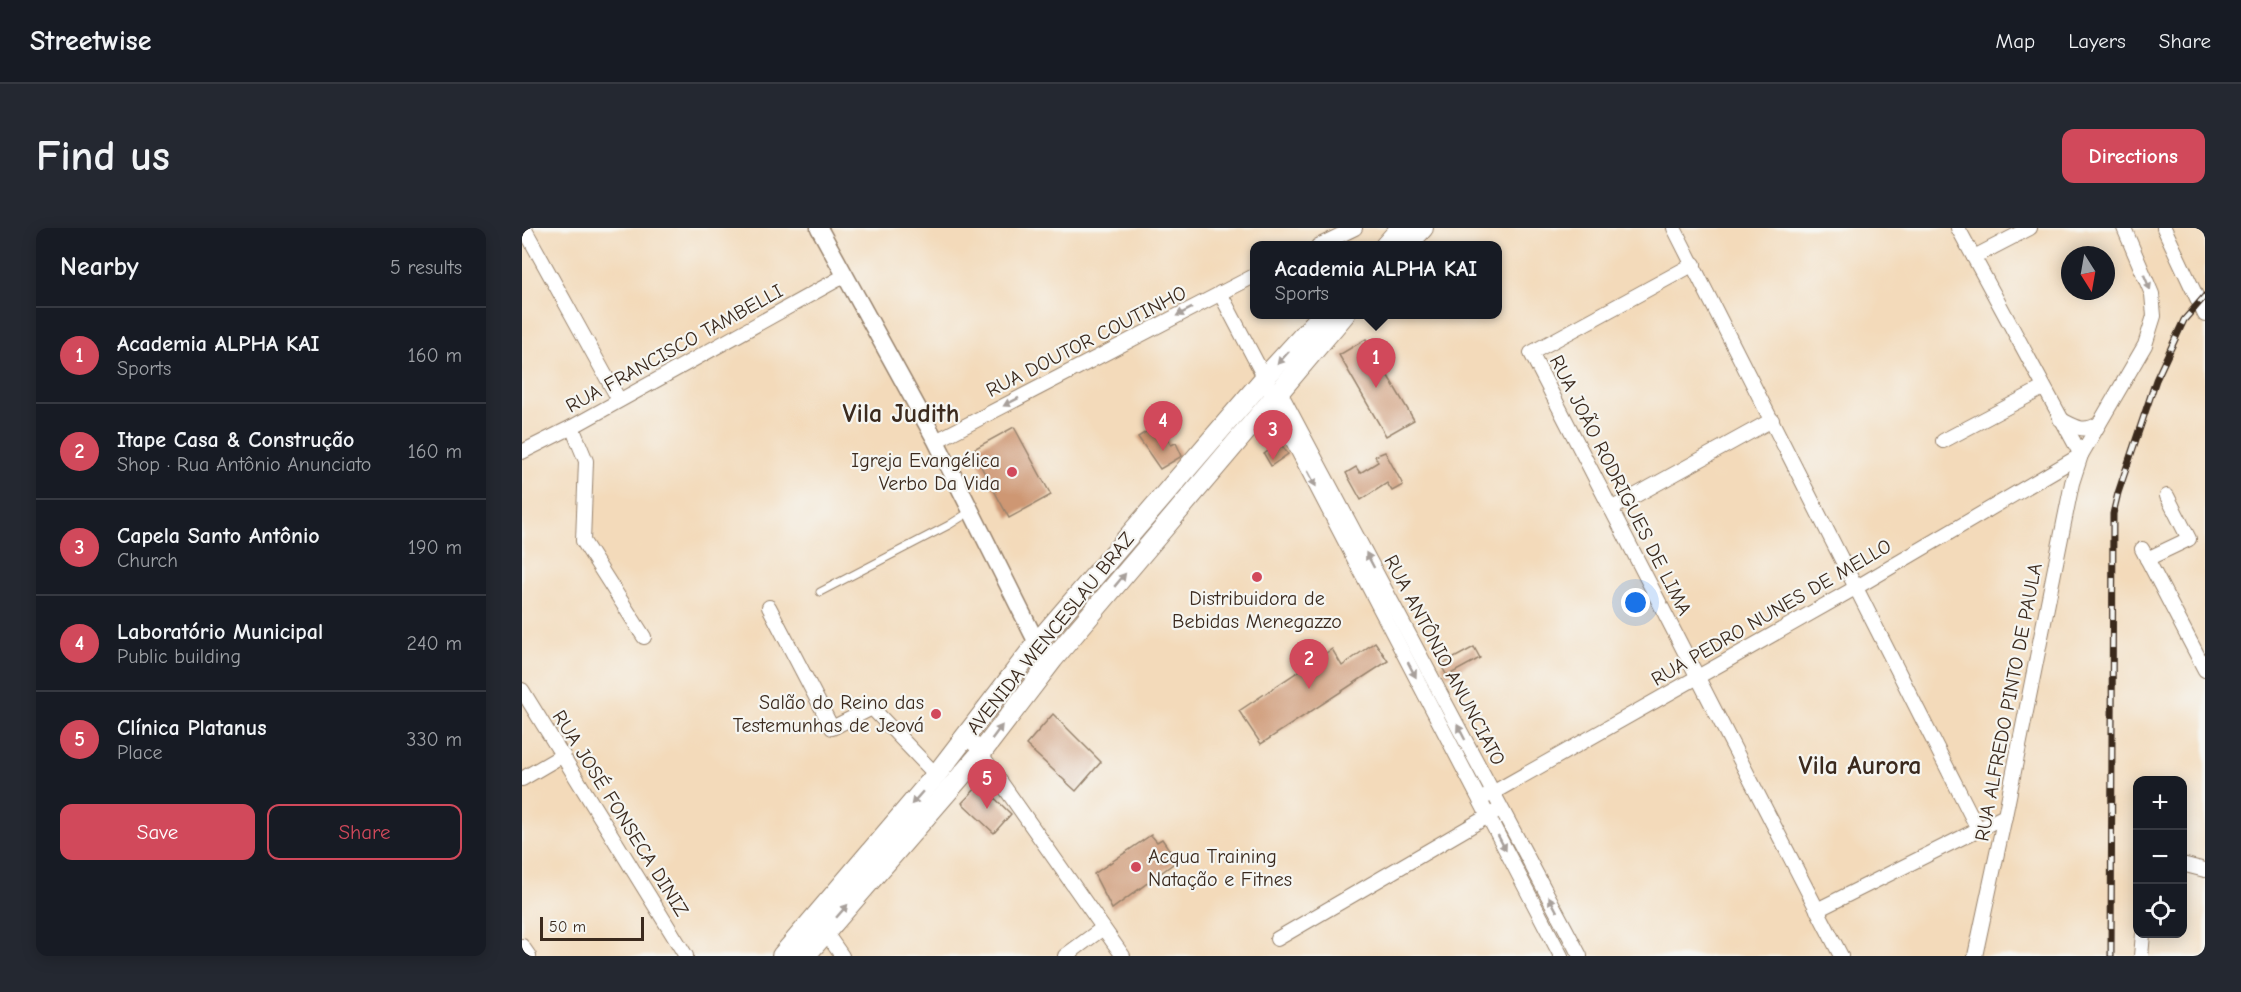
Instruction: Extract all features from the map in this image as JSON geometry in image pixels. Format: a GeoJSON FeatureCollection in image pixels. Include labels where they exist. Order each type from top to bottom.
{"type":"FeatureCollection","features":[{"type":"Feature","properties":{"kind":"main road"},"geometry":{"type":"LineString","coordinates":[[1389,241],[1401,228]]}},
{"type":"Feature","properties":{"kind":"main road"},"geometry":{"type":"LineString","coordinates":[[1411,241],[1423,228]]}},
{"type":"Feature","properties":{"kind":"main road","name":"AVENIDA WENCESLAU BRAZ"},"geometry":{"type":"LineString","coordinates":[[782,956],[820,924],[981,753],[1053,658],[1163,530],[1272,390],[1320,319]]}},
{"type":"Feature","properties":{"kind":"main road","name":"AVENIDA WENCESLAU BRAZ"},"geometry":{"type":"LineString","coordinates":[[805,956],[820,924],[1037,643],[1146,516],[1341,319]]}},
{"type":"Feature","properties":{"kind":"main road"},"geometry":{"type":"LineString","coordinates":[[1146,516],[1163,530]]}},
{"type":"Feature","properties":{"kind":"street"},"geometry":{"type":"LineString","coordinates":[[524,228],[619,400]]}},
{"type":"Feature","properties":{"kind":"street"},"geometry":{"type":"LineString","coordinates":[[819,228],[936,441],[1037,643],[1053,658]]}},
{"type":"Feature","properties":{"kind":"street"},"geometry":{"type":"LineString","coordinates":[[1328,241],[1355,228]]}},
{"type":"Feature","properties":{"kind":"street"},"geometry":{"type":"LineString","coordinates":[[1674,228],[1978,829]]}},
{"type":"Feature","properties":{"kind":"street"},"geometry":{"type":"LineString","coordinates":[[1958,228],[2080,455]]}},
{"type":"Feature","properties":{"kind":"street"},"geometry":{"type":"LineString","coordinates":[[1974,257],[2030,228]]}},
{"type":"Feature","properties":{"kind":"street"},"geometry":{"type":"LineString","coordinates":[[2080,455],[2145,345],[2154,316],[2152,294],[2124,228]]}},
{"type":"Feature","properties":{"kind":"street"},"geometry":{"type":"LineString","coordinates":[[2164,228],[2205,315]]}},
{"type":"Feature","properties":{"kind":"street"},"geometry":{"type":"LineString","coordinates":[[522,254],[534,245]]}},
{"type":"Feature","properties":{"kind":"street","name":"RUA JOÃO RODRIGUES DE LIMA"},"geometry":{"type":"LineString","coordinates":[[1694,264],[1531,353],[1841,956]]}},
{"type":"Feature","properties":{"kind":"street","name":"RUA FRANCISCO TAMBELLI"},"geometry":{"type":"LineString","coordinates":[[522,452],[572,427],[844,276]]}},
{"type":"Feature","properties":{"kind":"street","name":"RUA DOUTOR COUTINHO"},"geometry":{"type":"LineString","coordinates":[[936,441],[1250,278]]}},
{"type":"Feature","properties":{"kind":"street","name":"RUA ANTÔNIO ANUNCIATO"},"geometry":{"type":"LineString","coordinates":[[1220,293],[1402,635],[1494,792],[1580,956]]}},
{"type":"Feature","properties":{"kind":"street"},"geometry":{"type":"LineString","coordinates":[[1943,441],[2043,388]]}},
{"type":"Feature","properties":{"kind":"street"},"geometry":{"type":"LineString","coordinates":[[2060,419],[2078,428],[2089,429],[2099,423]]}},
{"type":"Feature","properties":{"kind":"street"},"geometry":{"type":"LineString","coordinates":[[1611,509],[1772,420]]}},
{"type":"Feature","properties":{"kind":"street"},"geometry":{"type":"LineString","coordinates":[[572,427],[586,461],[583,541],[644,637]]}},
{"type":"Feature","properties":{"kind":"street","name":"RUA PEDRO NUNES DE MELLO"},"geometry":{"type":"LineString","coordinates":[[1480,800],[1857,587],[2080,455]]}},
{"type":"Feature","properties":{"kind":"street","name":"RUA ALFREDO PINTO DE PAULA"},"geometry":{"type":"LineString","coordinates":[[1975,956],[2080,455]]}},
{"type":"Feature","properties":{"kind":"street"},"geometry":{"type":"LineString","coordinates":[[2166,496],[2189,539],[2145,554],[2205,670]]}},
{"type":"Feature","properties":{"kind":"street"},"geometry":{"type":"LineString","coordinates":[[769,607],[832,728],[872,708],[936,776]]}},
{"type":"Feature","properties":{"kind":"street","name":"RUA ANTÔNIO ANUNCIATO"},"geometry":{"type":"LineString","coordinates":[[1402,635],[1480,800],[1561,956]]}},
{"type":"Feature","properties":{"kind":"street","name":"RUA JOSÉ FONSECA DINIZ"},"geometry":{"type":"LineString","coordinates":[[522,690],[686,956]]}},
{"type":"Feature","properties":{"kind":"street"},"geometry":{"type":"LineString","coordinates":[[968,734],[1122,956]]}},
{"type":"Feature","properties":{"kind":"street"},"geometry":{"type":"LineString","coordinates":[[522,779],[563,755]]}},
{"type":"Feature","properties":{"kind":"street"},"geometry":{"type":"LineString","coordinates":[[1276,939],[1502,808]]}},
{"type":"Feature","properties":{"kind":"street"},"geometry":{"type":"LineString","coordinates":[[1817,910],[2005,816]]}},
{"type":"Feature","properties":{"kind":"street"},"geometry":{"type":"LineString","coordinates":[[2187,865],[2205,870]]}},
{"type":"Feature","properties":{"kind":"street"},"geometry":{"type":"LineString","coordinates":[[820,924],[843,956]]}},
{"type":"Feature","properties":{"kind":"street"},"geometry":{"type":"LineString","coordinates":[[1065,956],[1103,928]]}},
{"type":"Feature","properties":{"kind":"street"},"geometry":{"type":"LineString","coordinates":[[2141,956],[2143,938]]}},
{"type":"Feature","properties":{"kind":"street"},"geometry":{"type":"LineString","coordinates":[[522,946],[529,956]]}},
{"type":"Feature","properties":{"kind":"lane"},"geometry":{"type":"LineString","coordinates":[[820,592],[949,525],[971,511]]}},
{"type":"Feature","properties":{"kind":"building"},"geometry":{"type":"Polygon","coordinates":[[[1366,339],[1414,420],[1386,436],[1339,355],[1366,339]]]}},
{"type":"Feature","properties":{"kind":"building"},"geometry":{"type":"Polygon","coordinates":[[[1159,424],[1171,445],[1176,443],[1182,456],[1160,469],[1138,437],[1159,424]]]}},
{"type":"Feature","properties":{"kind":"building","name":"Igreja Evangélica Verbo Da Vida"},"geometry":{"type":"Polygon","coordinates":[[[1014,427],[1051,495],[1009,518],[972,450],[1014,427]]]}},
{"type":"Feature","properties":{"kind":"building"},"geometry":{"type":"Polygon","coordinates":[[[1280,443],[1288,454],[1271,466],[1264,454],[1280,443]]]}},
{"type":"Feature","properties":{"kind":"building"},"geometry":{"type":"Polygon","coordinates":[[[1385,452],[1403,485],[1392,491],[1387,483],[1361,500],[1346,473],[1356,467],[1360,473],[1378,462],[1375,456],[1385,452]]]}},
{"type":"Feature","properties":{"kind":"building"},"geometry":{"type":"Polygon","coordinates":[[[1375,642],[1388,661],[1261,744],[1239,711],[1332,649],[1342,666],[1375,642]]]}},
{"type":"Feature","properties":{"kind":"building"},"geometry":{"type":"Polygon","coordinates":[[[1474,647],[1480,658],[1447,676],[1441,665],[1474,647]]]}},
{"type":"Feature","properties":{"kind":"building"},"geometry":{"type":"Polygon","coordinates":[[[1053,714],[1101,762],[1076,791],[1026,745],[1053,714]]]}},
{"type":"Feature","properties":{"kind":"building"},"geometry":{"type":"Polygon","coordinates":[[[980,784],[1011,814],[994,833],[962,803],[980,784]]]}},
{"type":"Feature","properties":{"kind":"building","name":"Acqua Training Natação e Fitnes"},"geometry":{"type":"Polygon","coordinates":[[[1151,835],[1157,842],[1162,839],[1177,861],[1112,909],[1094,874],[1151,835]]]}},
{"type":"Feature","properties":{"kind":"railway"},"geometry":{"type":"LineString","coordinates":[[2111,956],[2113,514],[2156,380],[2184,320],[2205,296]]}},
{"type":"Feature","properties":{"kind":"place","name":"Academia ALPHA KAI"},"geometry":{"type":"Point","coordinates":[1376,388]}},
{"type":"Feature","properties":{"kind":"place","name":"Laboratório Municipal"},"geometry":{"type":"Point","coordinates":[1163,451]}},
{"type":"Feature","properties":{"kind":"place","name":"Capela Santo Antônio"},"geometry":{"type":"Point","coordinates":[1273,460]}},
{"type":"Feature","properties":{"kind":"place","name":"Igreja Evangélica Verbo Da Vida"},"geometry":{"type":"Point","coordinates":[1012,472]}},
{"type":"Feature","properties":{"kind":"place","name":"Distribuidora de Bebidas Menegazzo"},"geometry":{"type":"Point","coordinates":[1257,577]}},
{"type":"Feature","properties":{"kind":"place","name":"Itape Casa & Construção"},"geometry":{"type":"Point","coordinates":[1309,689]}},
{"type":"Feature","properties":{"kind":"place","name":"Salão do Reino das Testemunhas de Jeová"},"geometry":{"type":"Point","coordinates":[936,714]}},
{"type":"Feature","properties":{"kind":"place","name":"Clínica Platanus"},"geometry":{"type":"Point","coordinates":[987,809]}},
{"type":"Feature","properties":{"kind":"place","name":"Acqua Training Natação e Fitnes"},"geometry":{"type":"Point","coordinates":[1136,867]}},
{"type":"Feature","properties":{"kind":"district","name":"Vila Judith"},"geometry":{"type":"Point","coordinates":[901,413]}},
{"type":"Feature","properties":{"kind":"district","name":"Vila Aurora"},"geometry":{"type":"Point","coordinates":[1860,765]}}]}
